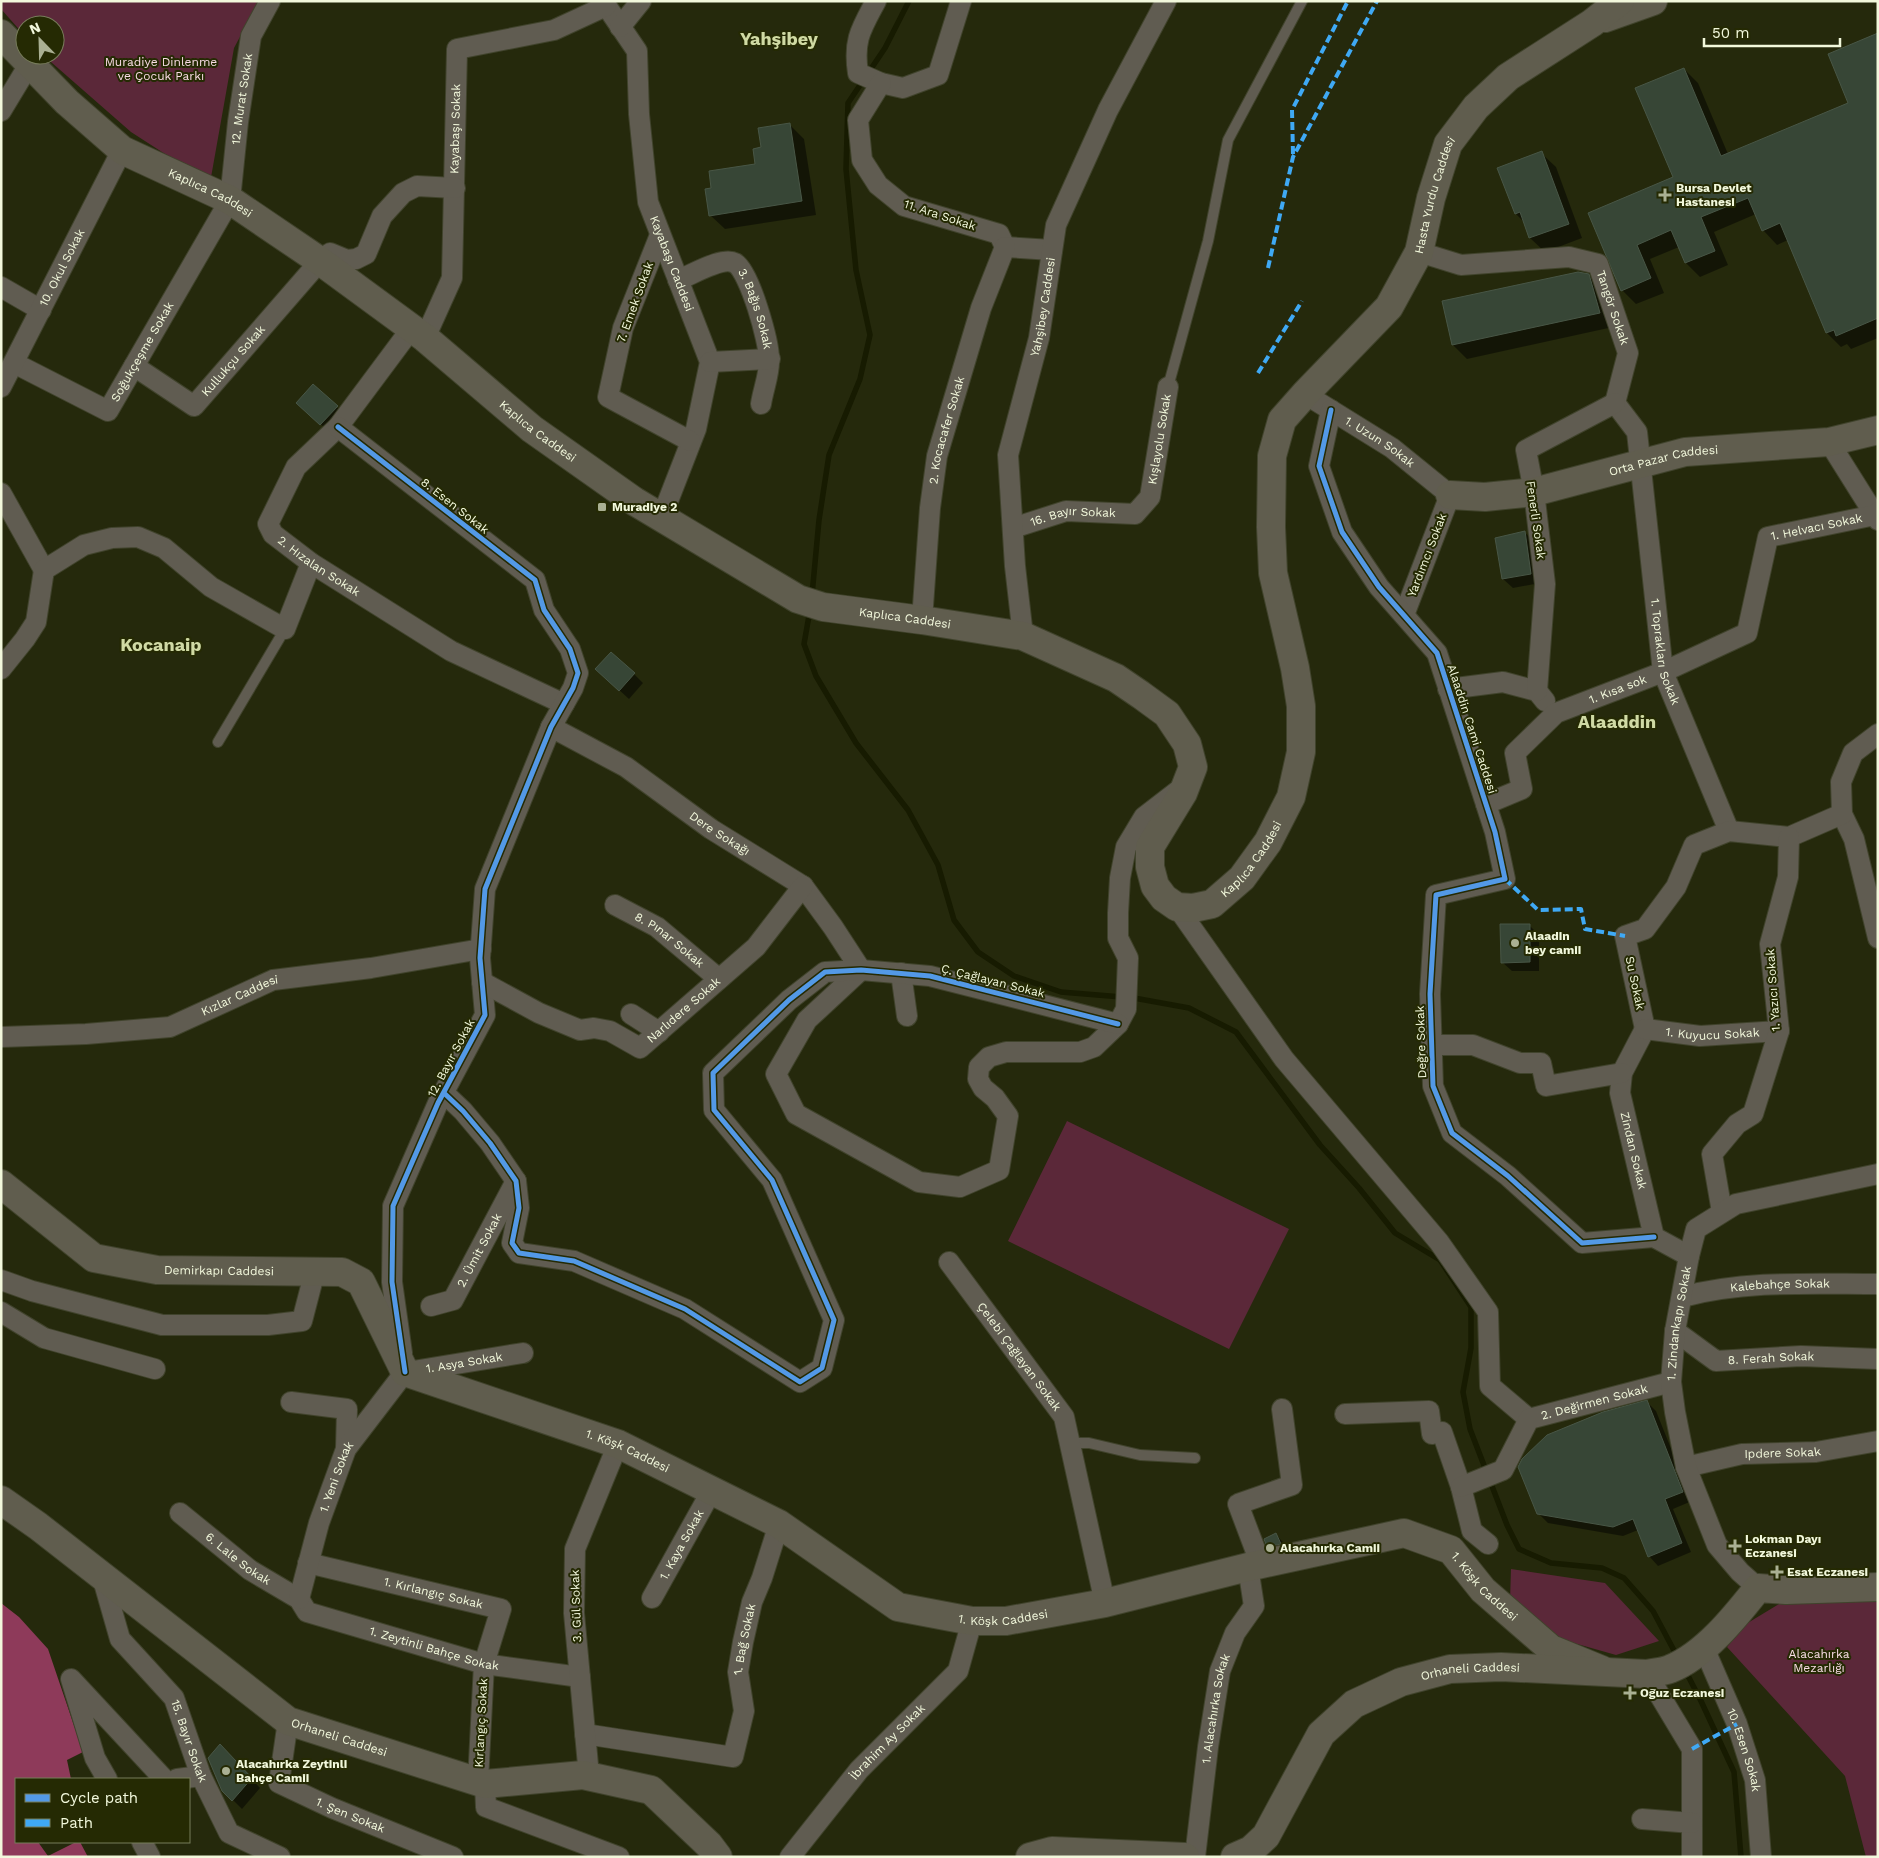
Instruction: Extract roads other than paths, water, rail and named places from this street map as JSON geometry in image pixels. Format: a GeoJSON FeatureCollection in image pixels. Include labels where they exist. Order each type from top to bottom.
{"type":"FeatureCollection","features":[{"type":"Feature","properties":{"kind":"main road","name":"Hasta Yurdu Caddesi"},"geometry":{"type":"LineString","coordinates":[[1305,394],[1389,307],[1419,252],[1431,198],[1448,144],[1476,107],[1508,77],[1592,23],[1620,1]]}},
{"type":"Feature","properties":{"kind":"main road","name":"Hasta Yurdu Caddesi"},"geometry":{"type":"LineString","coordinates":[[1592,23],[1653,1]]}},
{"type":"Feature","properties":{"kind":"main road","name":"Kaplıca Caddesi"},"geometry":{"type":"LineString","coordinates":[[1,34],[15,48]]}},
{"type":"Feature","properties":{"kind":"main road","name":"Kaplıca Caddesi"},"geometry":{"type":"LineString","coordinates":[[32,65],[67,102],[122,150],[230,200],[320,261],[418,334],[532,429],[661,519],[798,599],[823,607],[1023,636],[1116,678],[1166,714],[1187,744],[1193,767],[1184,793],[1150,847],[1150,867],[1155,886],[1164,898],[1177,907],[1193,908],[1212,904],[1242,878],[1268,842],[1291,797],[1301,752],[1301,706],[1295,668],[1273,573],[1271,527],[1272,456],[1282,420],[1305,394]]}},
{"type":"Feature","properties":{"kind":"main road","name":"Orta Pazar Caddesi"},"geometry":{"type":"LineString","coordinates":[[1450,495],[1485,498],[1534,492],[1685,452],[1829,442],[1878,430]]}},
{"type":"Feature","properties":{"kind":"main road","name":"Demirkapı Caddesi"},"geometry":{"type":"LineString","coordinates":[[1,1184],[94,1258],[157,1270],[342,1272],[361,1282],[405,1372]]}},
{"type":"Feature","properties":{"kind":"main road","name":"1. Köşk Caddesi"},"geometry":{"type":"LineString","coordinates":[[405,1372],[618,1444],[779,1524],[898,1606],[972,1621],[1006,1621],[1106,1603],[1255,1566],[1404,1533],[1451,1550],[1483,1590],[1551,1649],[1602,1670]]}},
{"type":"Feature","properties":{"kind":"main road","name":"Orhaneli Caddesi"},"geometry":{"type":"LineString","coordinates":[[1,1500],[288,1721],[482,1783],[583,1775],[651,1790],[709,1845],[718,1857]]}},
{"type":"Feature","properties":{"kind":"main road"},"geometry":{"type":"LineString","coordinates":[[1659,1671],[1704,1648],[1736,1616],[1758,1588],[1786,1590],[1878,1587]]}},
{"type":"Feature","properties":{"kind":"main road","name":"Orhaneli Caddesi"},"geometry":{"type":"LineString","coordinates":[[1235,1857],[1251,1850],[1266,1836],[1321,1734],[1354,1704],[1401,1682],[1450,1670],[1501,1667],[1546,1670],[1659,1671]]}},
{"type":"Feature","properties":{"kind":"main road"},"geometry":{"type":"LineString","coordinates":[[1030,1857],[1052,1851],[1185,1857]]}},
{"type":"Feature","properties":{"kind":"street","name":"12. Murat Sokak"},"geometry":{"type":"LineString","coordinates":[[230,200],[238,122],[251,36],[270,1]]}},
{"type":"Feature","properties":{"kind":"street"},"geometry":{"type":"LineString","coordinates":[[620,27],[641,1]]}},
{"type":"Feature","properties":{"kind":"street"},"geometry":{"type":"LineString","coordinates":[[876,1],[858,36],[856,60],[858,73],[881,83],[903,88],[938,75],[961,1]]}},
{"type":"Feature","properties":{"kind":"street","name":"Yahşibey Caddesi"},"geometry":{"type":"LineString","coordinates":[[1023,636],[1015,566],[1008,455],[1039,338],[1056,225],[1104,118],[1166,1]]}},
{"type":"Feature","properties":{"kind":"street","name":"Kayabaşı Caddesi"},"geometry":{"type":"LineString","coordinates":[[604,4],[637,51],[638,114],[648,202],[710,362]]}},
{"type":"Feature","properties":{"kind":"street","name":"Kayabaşı Sokak"},"geometry":{"type":"LineString","coordinates":[[320,261],[330,253],[347,260],[356,259],[366,254],[382,216],[403,193],[417,186],[455,188],[457,49],[554,30],[604,4]]}},
{"type":"Feature","properties":{"kind":"street"},"geometry":{"type":"LineString","coordinates":[[1,111],[29,65]]}},
{"type":"Feature","properties":{"kind":"street","name":"11. Ara Sokak"},"geometry":{"type":"LineString","coordinates":[[881,83],[858,120],[862,160],[878,185],[904,206],[999,234],[1005,247]]}},
{"type":"Feature","properties":{"kind":"street","name":"10. Okul Sokak"},"geometry":{"type":"LineString","coordinates":[[2,385],[122,150]]}},
{"type":"Feature","properties":{"kind":"street","name":"2. Hızalan Sokak"},"geometry":{"type":"LineString","coordinates":[[455,188],[452,278],[418,334],[338,428],[296,467],[268,524],[272,534],[311,564],[451,651],[564,704]]}},
{"type":"Feature","properties":{"kind":"street","name":"Soğukçeşme Sokak"},"geometry":{"type":"LineString","coordinates":[[14,363],[108,411],[230,200]]}},
{"type":"Feature","properties":{"kind":"street","name":"7. Emek Sokak"},"geometry":{"type":"LineString","coordinates":[[660,235],[623,328],[608,397],[690,441]]}},
{"type":"Feature","properties":{"kind":"street"},"geometry":{"type":"LineString","coordinates":[[1005,247],[1052,250]]}},
{"type":"Feature","properties":{"kind":"street","name":"2. Kocacafer Sokak"},"geometry":{"type":"LineString","coordinates":[[922,620],[930,508],[937,456],[981,308],[1005,247]]}},
{"type":"Feature","properties":{"kind":"street","name":"Tangör Sokak"},"geometry":{"type":"LineString","coordinates":[[1419,252],[1461,265],[1568,257],[1598,264],[1628,353],[1615,403]]}},
{"type":"Feature","properties":{"kind":"street","name":"Kullukçu Sokak"},"geometry":{"type":"LineString","coordinates":[[134,366],[194,406],[320,261]]}},
{"type":"Feature","properties":{"kind":"street","name":"3. Bağıs Sokak"},"geometry":{"type":"LineString","coordinates":[[678,280],[721,261],[735,263],[741,269],[751,287],[770,359],[761,404]]}},
{"type":"Feature","properties":{"kind":"street"},"geometry":{"type":"LineString","coordinates":[[1,287],[41,310]]}},
{"type":"Feature","properties":{"kind":"street","name":"3. Bağıs Sokak"},"geometry":{"type":"LineString","coordinates":[[710,362],[770,359]]}},
{"type":"Feature","properties":{"kind":"street"},"geometry":{"type":"LineString","coordinates":[[661,519],[696,429],[710,362]]}},
{"type":"Feature","properties":{"kind":"street","name":"Kışlayolu Sokak"},"geometry":{"type":"LineString","coordinates":[[1135,514],[1150,497],[1168,387]]}},
{"type":"Feature","properties":{"kind":"street","name":"1. Uzun Sokak"},"geometry":{"type":"LineString","coordinates":[[1305,394],[1392,448],[1450,495]]}},
{"type":"Feature","properties":{"kind":"street"},"geometry":{"type":"LineString","coordinates":[[1615,403],[1637,432],[1640,463]]}},
{"type":"Feature","properties":{"kind":"street","name":"Fenerli Sokak"},"geometry":{"type":"LineString","coordinates":[[1537,691],[1545,584],[1534,492],[1526,450],[1615,403]]}},
{"type":"Feature","properties":{"kind":"street","name":"Alaaddin Cami Caddesi"},"geometry":{"type":"LineString","coordinates":[[1331,410],[1319,466],[1342,532],[1379,586],[1437,653],[1495,832],[1506,879]]}},
{"type":"Feature","properties":{"kind":"street","name":"8. Esen Sokak"},"geometry":{"type":"LineString","coordinates":[[338,428],[535,580],[544,610],[570,649],[578,673],[573,688],[564,704]]}},
{"type":"Feature","properties":{"kind":"street"},"geometry":{"type":"LineString","coordinates":[[1829,442],[1877,516]]}},
{"type":"Feature","properties":{"kind":"street","name":"1. Toprakları Sokak"},"geometry":{"type":"LineString","coordinates":[[1640,463],[1663,672],[1729,830]]}},
{"type":"Feature","properties":{"kind":"street"},"geometry":{"type":"LineString","coordinates":[[1,493],[44,570],[36,622],[1,669]]}},
{"type":"Feature","properties":{"kind":"street","name":"Yardımcı Sokak"},"geometry":{"type":"LineString","coordinates":[[1404,615],[1450,495]]}},
{"type":"Feature","properties":{"kind":"street","name":"16. Bayır Sokak"},"geometry":{"type":"LineString","coordinates":[[1013,528],[1066,511],[1135,514]]}},
{"type":"Feature","properties":{"kind":"street","name":"1. Helvacı Sokak"},"geometry":{"type":"LineString","coordinates":[[1663,672],[1747,633],[1768,537],[1877,516]]}},
{"type":"Feature","properties":{"kind":"street"},"geometry":{"type":"LineString","coordinates":[[44,570],[84,545],[112,538],[138,537],[164,548],[211,586],[285,629],[311,564]]}},
{"type":"Feature","properties":{"kind":"street","name":"1. Kısa sok"},"geometry":{"type":"LineString","coordinates":[[1486,804],[1522,789],[1515,753],[1556,713],[1663,672]]}},
{"type":"Feature","properties":{"kind":"street"},"geometry":{"type":"LineString","coordinates":[[1448,690],[1503,682],[1537,691],[1556,713]]}},
{"type":"Feature","properties":{"kind":"street","name":"12. Bayır Sokak"},"geometry":{"type":"LineString","coordinates":[[405,1372],[392,1282],[393,1206],[444,1093],[485,1015],[480,948],[485,889],[551,727],[564,704]]}},
{"type":"Feature","properties":{"kind":"street","name":"Dere Sokağı"},"geometry":{"type":"LineString","coordinates":[[551,727],[626,767],[711,829],[803,886],[834,927],[861,970]]}},
{"type":"Feature","properties":{"kind":"street"},"geometry":{"type":"LineString","coordinates":[[1878,734],[1853,752],[1841,782],[1842,814],[1854,840],[1878,938]]}},
{"type":"Feature","properties":{"kind":"street"},"geometry":{"type":"LineString","coordinates":[[861,970],[808,1020],[776,1074],[796,1114],[919,1182],[960,1187],[999,1170],[1008,1116],[995,1098],[983,1088],[978,1079],[979,1067],[989,1057],[1006,1052],[1080,1052],[1094,1047],[1124,1009],[1128,958],[1118,938],[1120,878],[1126,847],[1144,817],[1172,797],[1189,781]]}},
{"type":"Feature","properties":{"kind":"street"},"geometry":{"type":"LineString","coordinates":[[1729,830],[1789,837],[1842,814]]}},
{"type":"Feature","properties":{"kind":"street","name":"Su Sokak"},"geometry":{"type":"LineString","coordinates":[[1645,1029],[1625,936],[1645,929],[1676,887],[1694,845],[1729,830]]}},
{"type":"Feature","properties":{"kind":"street","name":"1. Yazıcı Sokak"},"geometry":{"type":"LineString","coordinates":[[1722,1212],[1712,1154],[1737,1124],[1753,1114],[1779,1031],[1770,944],[1788,876],[1789,837]]}},
{"type":"Feature","properties":{"kind":"street","name":"Değre Sokak"},"geometry":{"type":"LineString","coordinates":[[1506,879],[1436,895],[1430,994],[1433,1086],[1452,1133],[1508,1176],[1582,1243],[1654,1237]]}},
{"type":"Feature","properties":{"kind":"street","name":"Narlıdere Sokak"},"geometry":{"type":"LineString","coordinates":[[482,982],[539,1012],[580,1030],[594,1028],[610,1031],[640,1048],[756,947],[803,886]]}},
{"type":"Feature","properties":{"kind":"street","name":"8. Pınar Sokak"},"geometry":{"type":"LineString","coordinates":[[615,905],[657,927],[719,979]]}},
{"type":"Feature","properties":{"kind":"street"},"geometry":{"type":"LineString","coordinates":[[1177,907],[1284,1059],[1439,1242],[1488,1312],[1490,1386],[1529,1419]]}},
{"type":"Feature","properties":{"kind":"street","name":"Kızlar Caddesi"},"geometry":{"type":"LineString","coordinates":[[1,1038],[86,1034],[170,1027],[274,980],[371,968],[480,948]]}},
{"type":"Feature","properties":{"kind":"street","name":"Ç. Çağlayan Sokak"},"geometry":{"type":"LineString","coordinates":[[516,1181],[519,1208],[512,1243],[519,1253],[574,1261],[685,1309],[800,1382],[822,1368],[834,1320],[772,1180],[714,1110],[713,1073],[789,1000],[826,972],[861,970],[930,976],[1124,1009]]}},
{"type":"Feature","properties":{"kind":"street"},"geometry":{"type":"LineString","coordinates":[[901,973],[908,1016]]}},
{"type":"Feature","properties":{"kind":"street"},"geometry":{"type":"LineString","coordinates":[[631,1014],[659,1032]]}},
{"type":"Feature","properties":{"kind":"street","name":"1. Kuyucu Sokak"},"geometry":{"type":"LineString","coordinates":[[1645,1029],[1700,1036],[1779,1031]]}},
{"type":"Feature","properties":{"kind":"street","name":"Zindan Sokak"},"geometry":{"type":"LineString","coordinates":[[1645,1029],[1622,1073],[1620,1093],[1654,1237]]}},
{"type":"Feature","properties":{"kind":"street"},"geometry":{"type":"LineString","coordinates":[[1432,1045],[1473,1045],[1520,1063],[1541,1063],[1546,1086],[1622,1073]]}},
{"type":"Feature","properties":{"kind":"street"},"geometry":{"type":"LineString","coordinates":[[444,1093],[463,1111],[490,1143],[516,1181]]}},
{"type":"Feature","properties":{"kind":"street","name":"1. Zindankapı Sokak"},"geometry":{"type":"LineString","coordinates":[[1758,1588],[1740,1572],[1716,1545],[1686,1467],[1671,1382],[1675,1331],[1696,1229],[1736,1204],[1878,1174]]}},
{"type":"Feature","properties":{"kind":"street","name":"2. Ümit Sokak"},"geometry":{"type":"LineString","coordinates":[[432,1306],[453,1300],[516,1181]]}},
{"type":"Feature","properties":{"kind":"street"},"geometry":{"type":"LineString","coordinates":[[1654,1237],[1689,1256]]}},
{"type":"Feature","properties":{"kind":"street","name":"Çelebi Çağlayan Sokak"},"geometry":{"type":"LineString","coordinates":[[949,1262],[1064,1417],[1106,1603]]}},
{"type":"Feature","properties":{"kind":"street"},"geometry":{"type":"LineString","coordinates":[[1,1280],[162,1325],[268,1325],[302,1321],[315,1271]]}},
{"type":"Feature","properties":{"kind":"street","name":"Kalebahçe Sokak"},"geometry":{"type":"LineString","coordinates":[[1682,1297],[1706,1291],[1767,1284],[1878,1284]]}},
{"type":"Feature","properties":{"kind":"street"},"geometry":{"type":"LineString","coordinates":[[1,1312],[44,1338],[155,1369]]}},
{"type":"Feature","properties":{"kind":"street","name":"8. Ferah Sokak"},"geometry":{"type":"LineString","coordinates":[[1675,1331],[1716,1361],[1801,1356],[1878,1359]]}},
{"type":"Feature","properties":{"kind":"street","name":"1. Asya Sokak"},"geometry":{"type":"LineString","coordinates":[[405,1372],[523,1353]]}},
{"type":"Feature","properties":{"kind":"street","name":"1. Yeni Sokak"},"geometry":{"type":"LineString","coordinates":[[299,1598],[319,1523],[346,1449],[405,1372]]}},
{"type":"Feature","properties":{"kind":"street","name":"2. Değirmen Sokak"},"geometry":{"type":"LineString","coordinates":[[1466,1485],[1503,1470],[1529,1419],[1671,1382]]}},
{"type":"Feature","properties":{"kind":"street"},"geometry":{"type":"LineString","coordinates":[[291,1402],[347,1409],[346,1449]]}},
{"type":"Feature","properties":{"kind":"street","name":"1. Alacahırka Sokak"},"geometry":{"type":"LineString","coordinates":[[1195,1857],[1208,1747],[1220,1671],[1235,1633],[1254,1606],[1255,1566],[1238,1504],[1292,1485],[1282,1409]]}},
{"type":"Feature","properties":{"kind":"street"},"geometry":{"type":"LineString","coordinates":[[1345,1414],[1429,1411],[1432,1434],[1442,1432],[1466,1485],[1472,1531],[1488,1544]]}},
{"type":"Feature","properties":{"kind":"street","name":"Ipdere Sokak"},"geometry":{"type":"LineString","coordinates":[[1686,1467],[1742,1454],[1816,1452],[1878,1441]]}},
{"type":"Feature","properties":{"kind":"street","name":"3. Gül Sokak"},"geometry":{"type":"LineString","coordinates":[[589,1776],[574,1613],[575,1549],[618,1444]]}},
{"type":"Feature","properties":{"kind":"street","name":"1. Kaya Sokak"},"geometry":{"type":"LineString","coordinates":[[652,1598],[712,1490]]}},
{"type":"Feature","properties":{"kind":"street","name":"6. Lale Sokak"},"geometry":{"type":"LineString","coordinates":[[180,1513],[250,1570],[299,1598]]}},
{"type":"Feature","properties":{"kind":"street","name":"1. Bağ Sokak"},"geometry":{"type":"LineString","coordinates":[[585,1734],[733,1757],[744,1711],[738,1672],[743,1642],[752,1602],[762,1578],[779,1524]]}},
{"type":"Feature","properties":{"kind":"street","name":"1. Kırlangıç Sokak"},"geometry":{"type":"LineString","coordinates":[[308,1563],[501,1608],[484,1664]]}},
{"type":"Feature","properties":{"kind":"street","name":"15. Bayır Sokak"},"geometry":{"type":"LineString","coordinates":[[102,1576],[120,1639],[174,1698],[201,1776],[229,1833],[280,1857]]}},
{"type":"Feature","properties":{"kind":"street","name":"1. Zeytinli Bahçe Sokak"},"geometry":{"type":"LineString","coordinates":[[299,1598],[307,1612],[484,1664],[580,1677]]}},
{"type":"Feature","properties":{"kind":"street","name":"İbrahim Ay Sokak"},"geometry":{"type":"LineString","coordinates":[[790,1857],[859,1770],[958,1671],[972,1621]]}},
{"type":"Feature","properties":{"kind":"street","name":"10. Esen Sokak"},"geometry":{"type":"LineString","coordinates":[[1704,1648],[1737,1724],[1755,1780],[1761,1857]]}},
{"type":"Feature","properties":{"kind":"street","name":"Kırlangıç Sokak"},"geometry":{"type":"LineString","coordinates":[[484,1664],[482,1783],[486,1807],[619,1857]]}},
{"type":"Feature","properties":{"kind":"street"},"geometry":{"type":"LineString","coordinates":[[1659,1671],[1692,1749],[1692,1857]]}},
{"type":"Feature","properties":{"kind":"street"},"geometry":{"type":"LineString","coordinates":[[106,1778],[95,1758],[72,1679],[163,1778]]}},
{"type":"Feature","properties":{"kind":"street","name":"1. Şen Sokak"},"geometry":{"type":"LineString","coordinates":[[288,1721],[279,1783],[332,1808],[453,1857]]}},
{"type":"Feature","properties":{"kind":"street"},"geometry":{"type":"LineString","coordinates":[[185,1778],[201,1776]]}},
{"type":"Feature","properties":{"kind":"street"},"geometry":{"type":"LineString","coordinates":[[1642,1819],[1692,1823]]}},
{"type":"Feature","properties":{"kind":"street"},"geometry":{"type":"LineString","coordinates":[[143,1843],[150,1857]]}},
{"type":"Feature","properties":{"kind":"lane"},"geometry":{"type":"LineString","coordinates":[[1168,387],[1208,241],[1228,140],[1302,1]]}},
{"type":"Feature","properties":{"kind":"lane"},"geometry":{"type":"LineString","coordinates":[[218,742],[285,629]]}},
{"type":"Feature","properties":{"kind":"lane"},"geometry":{"type":"LineString","coordinates":[[1070,1443],[1090,1443],[1140,1455],[1195,1458]]}},
{"type":"Feature","properties":{"kind":"waterway"},"geometry":{"type":"LineString","coordinates":[[812,595],[819,520],[829,455],[860,379],[870,335],[856,270],[846,169],[848,103],[885,48],[909,1]]}},
{"type":"Feature","properties":{"kind":"waterway"},"geometry":{"type":"LineString","coordinates":[[810,610],[804,644],[816,676],[856,743],[908,810],[938,865],[954,920],[978,952],[1014,976],[1061,992],[1134,998],[1189,1008],[1236,1032],[1320,1145],[1359,1188],[1395,1233],[1440,1260],[1471,1307],[1471,1348],[1463,1392],[1470,1429],[1507,1525],[1519,1549],[1551,1563],[1602,1568],[1624,1578],[1653,1611],[1678,1658]]}},
{"type":"Feature","properties":{"kind":"waterway"},"geometry":{"type":"LineString","coordinates":[[1685,1670],[1734,1772],[1741,1857]]}},
{"type":"Feature","properties":{"kind":"place","name":"Bursa Devlet Hastanesi"},"geometry":{"type":"Point","coordinates":[1665,195]}},
{"type":"Feature","properties":{"kind":"place","name":"Muradiye 2"},"geometry":{"type":"Point","coordinates":[602,507]}},
{"type":"Feature","properties":{"kind":"place","name":"Alaadin bey camii"},"geometry":{"type":"Point","coordinates":[1515,943]}},
{"type":"Feature","properties":{"kind":"place","name":"Lokman Dayı Eczanesi"},"geometry":{"type":"Point","coordinates":[1735,1546]}},
{"type":"Feature","properties":{"kind":"place","name":"Alacahırka Camii"},"geometry":{"type":"Point","coordinates":[1270,1548]}},
{"type":"Feature","properties":{"kind":"place","name":"Esat Eczanesi"},"geometry":{"type":"Point","coordinates":[1777,1572]}},
{"type":"Feature","properties":{"kind":"place","name":"Oğuz Eczanesi"},"geometry":{"type":"Point","coordinates":[1630,1693]}},
{"type":"Feature","properties":{"kind":"place","name":"Alacahırka Zeytinli Bahçe Camii"},"geometry":{"type":"Point","coordinates":[226,1771]}},
{"type":"Feature","properties":{"kind":"district","name":"Yahşibey"},"geometry":{"type":"Point","coordinates":[779,38]}},
{"type":"Feature","properties":{"kind":"district","name":"Kocanaip"},"geometry":{"type":"Point","coordinates":[161,644]}},
{"type":"Feature","properties":{"kind":"district","name":"Alaaddin"},"geometry":{"type":"Point","coordinates":[1617,721]}},
{"type":"Feature","properties":{"kind":"park label","name":"Muradiye Dinlenme ve Çocuk Parkı"},"geometry":{"type":"Point","coordinates":[161,69]}},
{"type":"Feature","properties":{"kind":"park label","name":"Alacahırka Mezarlığı"},"geometry":{"type":"Point","coordinates":[1819,1661]}}]}
